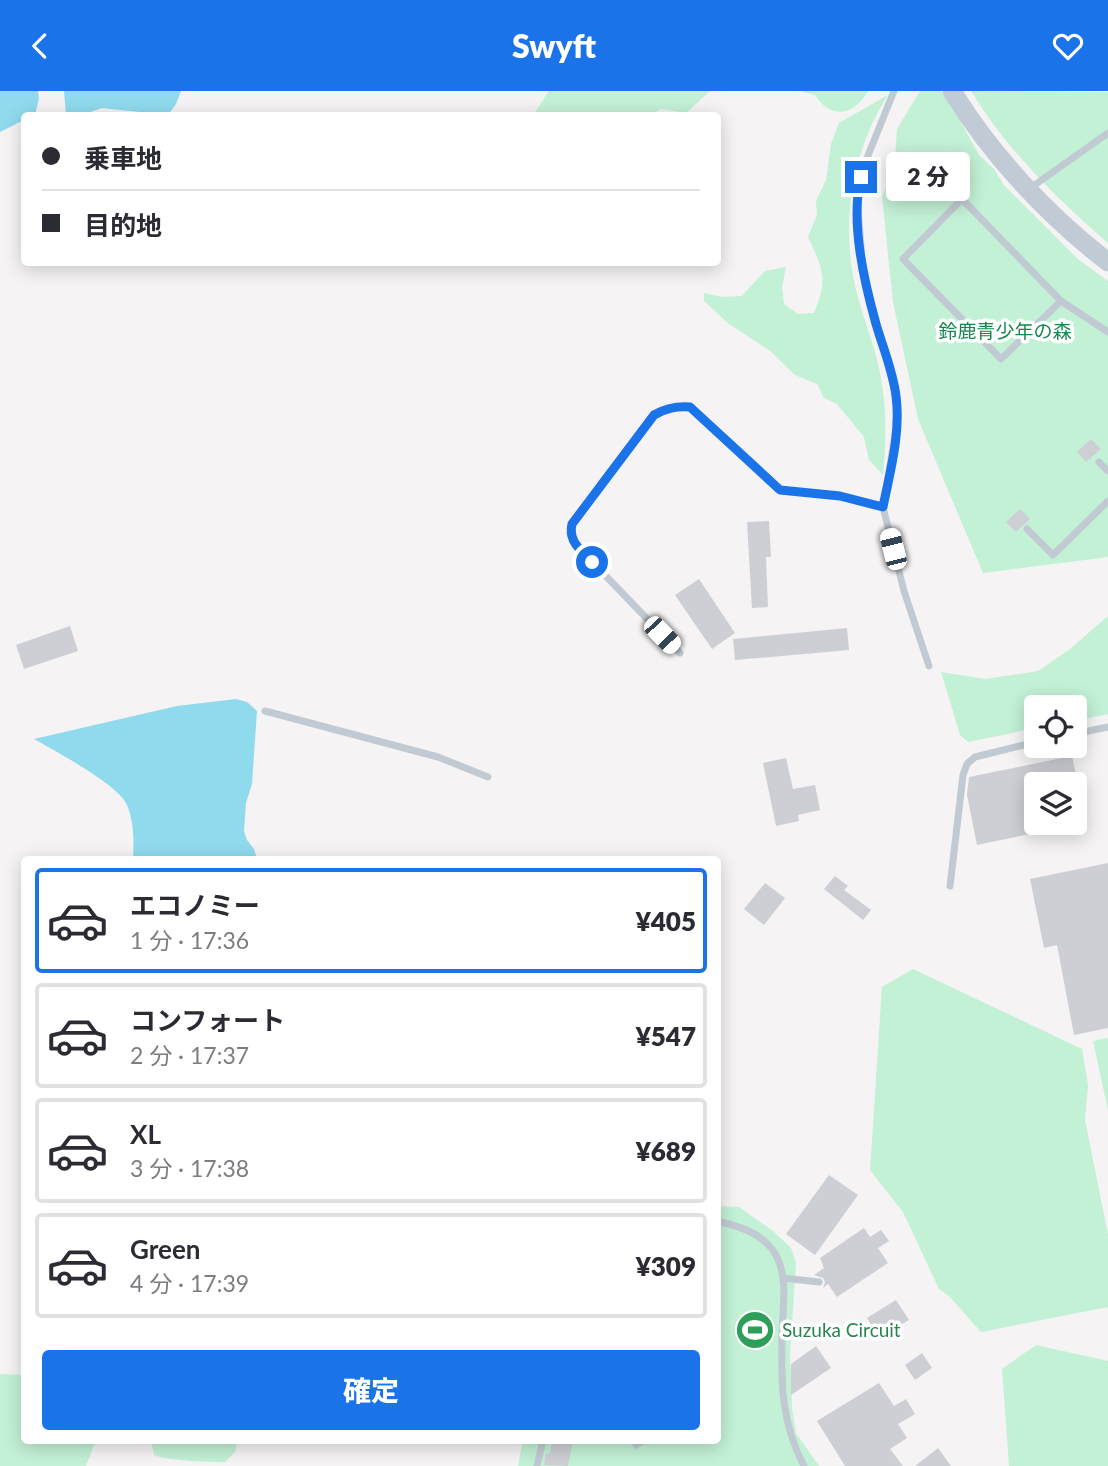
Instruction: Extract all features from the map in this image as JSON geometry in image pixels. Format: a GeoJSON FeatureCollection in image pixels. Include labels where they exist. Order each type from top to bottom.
{"type":"FeatureCollection","features":[{"type":"Feature","properties":{"kind":"main road"},"geometry":{"type":"LineString","coordinates":[[952,91],[986,141],[1028,189],[1085,245],[1108,262]]}},
{"type":"Feature","properties":{"kind":"lane"},"geometry":{"type":"LineString","coordinates":[[894,91],[873,141],[858,191],[863,272],[897,399],[897,429],[883,507],[904,591],[929,666]]}},
{"type":"Feature","properties":{"kind":"lane"},"geometry":{"type":"LineString","coordinates":[[1028,189],[1108,133]]}},
{"type":"Feature","properties":{"kind":"lane"},"geometry":{"type":"LineString","coordinates":[[1060,301],[1001,359],[903,259],[962,199],[1060,301],[1108,332]]}},
{"type":"Feature","properties":{"kind":"lane"},"geometry":{"type":"LineString","coordinates":[[680,653],[575,544],[570,534],[572,524],[654,415],[677,406],[690,407],[780,490],[840,496],[883,507]]}},
{"type":"Feature","properties":{"kind":"lane"},"geometry":{"type":"LineString","coordinates":[[1099,462],[1108,471]]}},
{"type":"Feature","properties":{"kind":"lane"},"geometry":{"type":"LineString","coordinates":[[1027,529],[1053,555],[1108,501]]}},
{"type":"Feature","properties":{"kind":"lane"},"geometry":{"type":"LineString","coordinates":[[265,711],[439,757],[488,777]]}},
{"type":"Feature","properties":{"kind":"lane"},"geometry":{"type":"LineString","coordinates":[[1087,731],[1108,727]]}},
{"type":"Feature","properties":{"kind":"lane"},"geometry":{"type":"LineString","coordinates":[[950,886],[963,775],[967,764],[981,754],[1024,745]]}},
{"type":"Feature","properties":{"kind":"lane"},"geometry":{"type":"LineString","coordinates":[[721,1222],[755,1233],[775,1254],[783,1278],[784,1410],[795,1449],[804,1466]]}},
{"type":"Feature","properties":{"kind":"lane"},"geometry":{"type":"LineString","coordinates":[[783,1278],[819,1282]]}},
{"type":"Feature","properties":{"kind":"lane"},"geometry":{"type":"LineString","coordinates":[[537,1466],[542,1444]]}},
{"type":"Feature","properties":{"kind":"green space"},"geometry":{"type":"Polygon","coordinates":[[[549,91],[710,91],[687,112],[661,109],[656,112],[535,112],[549,91]]]}},
{"type":"Feature","properties":{"kind":"green space"},"geometry":{"type":"Polygon","coordinates":[[[800,91],[868,91],[856,106],[842,112],[828,108],[815,95],[800,91]]]}},
{"type":"Feature","properties":{"kind":"green space","name":"鈴鹿青少年の森"},"geometry":{"type":"Polygon","coordinates":[[[920,91],[941,91],[946,95],[979,155],[994,169],[1004,185],[1079,260],[1108,281],[1108,557],[983,573],[918,419],[893,302],[882,196],[894,173],[897,129],[920,91]]]}},
{"type":"Feature","properties":{"kind":"green space"},"geometry":{"type":"Polygon","coordinates":[[[971,91],[1108,92],[1108,243],[1070,209],[1016,153],[971,91]]]}},
{"type":"Feature","properties":{"kind":"green space"},"geometry":{"type":"Polygon","coordinates":[[[888,95],[866,139],[858,163],[849,237],[855,286],[876,355],[883,391],[883,475],[869,460],[864,437],[837,404],[824,398],[817,384],[795,375],[769,350],[729,324],[704,301],[704,293],[722,297],[742,296],[765,271],[786,267],[782,287],[784,304],[798,314],[814,313],[821,291],[822,274],[808,237],[817,215],[816,201],[826,180],[831,144],[839,123],[888,95]]]}},
{"type":"Feature","properties":{"kind":"green space"},"geometry":{"type":"Polygon","coordinates":[[[1108,616],[1108,714],[1087,718],[1087,695],[1024,695],[1024,730],[968,742],[960,735],[941,672],[986,679],[1038,671],[1070,649],[1108,616]]]}},
{"type":"Feature","properties":{"kind":"green space"},"geometry":{"type":"Polygon","coordinates":[[[913,969],[1082,1049],[1088,1085],[1085,1120],[1108,1235],[1108,1307],[981,1332],[949,1296],[939,1289],[903,1212],[870,1170],[882,987],[913,969]]]}},
{"type":"Feature","properties":{"kind":"green space"},"geometry":{"type":"Polygon","coordinates":[[[1108,1038],[1108,1110],[1093,1041],[1108,1038]]]}},
{"type":"Feature","properties":{"kind":"green space","name":"Suzuka Circuit"},"geometry":{"type":"Polygon","coordinates":[[[721,1206],[739,1207],[773,1231],[791,1248],[796,1263],[790,1354],[792,1408],[796,1433],[819,1466],[518,1466],[522,1444],[721,1444],[721,1206]]]}},
{"type":"Feature","properties":{"kind":"green space"},"geometry":{"type":"Polygon","coordinates":[[[1036,1345],[1108,1361],[1108,1466],[1009,1466],[1002,1369],[1036,1345]]]}},
{"type":"Feature","properties":{"kind":"green space"},"geometry":{"type":"Polygon","coordinates":[[[0,1374],[21,1375],[21,1444],[94,1444],[86,1466],[0,1466],[0,1374]]]}},
{"type":"Feature","properties":{"kind":"green space"},"geometry":{"type":"Polygon","coordinates":[[[152,1444],[237,1444],[235,1452],[225,1462],[188,1461],[154,1455],[152,1444]]]}},
{"type":"Feature","properties":{"kind":"water"},"geometry":{"type":"Polygon","coordinates":[[[0,91],[38,91],[36,112],[21,112],[21,122],[0,132],[0,91]]]}},
{"type":"Feature","properties":{"kind":"water"},"geometry":{"type":"Polygon","coordinates":[[[64,91],[181,91],[170,112],[102,108],[90,112],[66,112],[64,91]]]}},
{"type":"Feature","properties":{"kind":"water"},"geometry":{"type":"Polygon","coordinates":[[[236,699],[247,702],[257,711],[252,784],[246,803],[244,831],[256,856],[133,856],[131,818],[122,797],[85,769],[34,739],[177,706],[236,699]]]}},
{"type":"Feature","properties":{"kind":"building"},"geometry":{"type":"Polygon","coordinates":[[[1091,439],[1101,449],[1086,462],[1077,452],[1091,439]]]}},
{"type":"Feature","properties":{"kind":"building"},"geometry":{"type":"Polygon","coordinates":[[[1020,509],[1030,519],[1016,532],[1006,522],[1020,509]]]}},
{"type":"Feature","properties":{"kind":"building"},"geometry":{"type":"Polygon","coordinates":[[[769,521],[771,557],[766,557],[768,607],[752,608],[747,522],[769,521]]]}},
{"type":"Feature","properties":{"kind":"building"},"geometry":{"type":"Polygon","coordinates":[[[699,579],[735,633],[712,649],[675,595],[699,579]]]}},
{"type":"Feature","properties":{"kind":"building"},"geometry":{"type":"Polygon","coordinates":[[[70,626],[78,651],[24,669],[16,645],[70,626]]]}},
{"type":"Feature","properties":{"kind":"building"},"geometry":{"type":"Polygon","coordinates":[[[847,628],[849,650],[735,660],[733,639],[847,628]]]}},
{"type":"Feature","properties":{"kind":"building"},"geometry":{"type":"Polygon","coordinates":[[[786,758],[793,789],[815,785],[820,810],[798,815],[799,821],[776,826],[763,763],[786,758]]]}},
{"type":"Feature","properties":{"kind":"building"},"geometry":{"type":"Polygon","coordinates":[[[1062,758],[1072,758],[1075,772],[1024,772],[1025,835],[977,845],[967,795],[969,777],[1062,758]]]}},
{"type":"Feature","properties":{"kind":"building"},"geometry":{"type":"Polygon","coordinates":[[[1108,863],[1108,1028],[1074,1035],[1057,945],[1044,948],[1030,879],[1108,863]]]}},
{"type":"Feature","properties":{"kind":"building"},"geometry":{"type":"Polygon","coordinates":[[[835,876],[848,886],[844,890],[871,910],[863,920],[824,889],[835,876]]]}},
{"type":"Feature","properties":{"kind":"building"},"geometry":{"type":"Polygon","coordinates":[[[765,883],[785,898],[764,925],[744,909],[765,883]]]}},
{"type":"Feature","properties":{"kind":"building"},"geometry":{"type":"Polygon","coordinates":[[[829,1175],[858,1195],[815,1255],[786,1234],[829,1175]]]}},
{"type":"Feature","properties":{"kind":"building"},"geometry":{"type":"Polygon","coordinates":[[[864,1228],[870,1237],[881,1230],[889,1241],[878,1248],[888,1263],[837,1297],[828,1284],[823,1288],[823,1278],[814,1275],[824,1268],[820,1258],[864,1228]]]}},
{"type":"Feature","properties":{"kind":"building"},"geometry":{"type":"Polygon","coordinates":[[[896,1300],[909,1320],[879,1338],[867,1318],[896,1300]]]}},
{"type":"Feature","properties":{"kind":"building"},"geometry":{"type":"Polygon","coordinates":[[[816,1346],[831,1368],[791,1395],[791,1364],[816,1346]]]}},
{"type":"Feature","properties":{"kind":"building"},"geometry":{"type":"Polygon","coordinates":[[[922,1353],[932,1368],[915,1380],[905,1365],[922,1353]]]}},
{"type":"Feature","properties":{"kind":"building"},"geometry":{"type":"Polygon","coordinates":[[[879,1383],[894,1406],[906,1399],[915,1414],[898,1424],[907,1438],[890,1449],[903,1466],[845,1466],[817,1421],[879,1383]]]}},
{"type":"Feature","properties":{"kind":"building"},"geometry":{"type":"Polygon","coordinates":[[[551,1444],[572,1444],[568,1466],[544,1465],[546,1453],[550,1454],[551,1444]]]}},
{"type":"Feature","properties":{"kind":"building"},"geometry":{"type":"Polygon","coordinates":[[[938,1448],[951,1466],[915,1466],[938,1448]]]}},
{"type":"Feature","properties":{"kind":"place","name":"Suzuka Circuit"},"geometry":{"type":"Point","coordinates":[755,1330]}},
{"type":"Feature","properties":{"kind":"route"},"geometry":{"type":"LineString","coordinates":[[592,562],[575,544],[570,534],[572,524],[654,415],[677,406],[690,407],[780,490],[840,496],[883,507],[897,429],[897,399],[863,272],[858,209],[861,177]]}}]}
